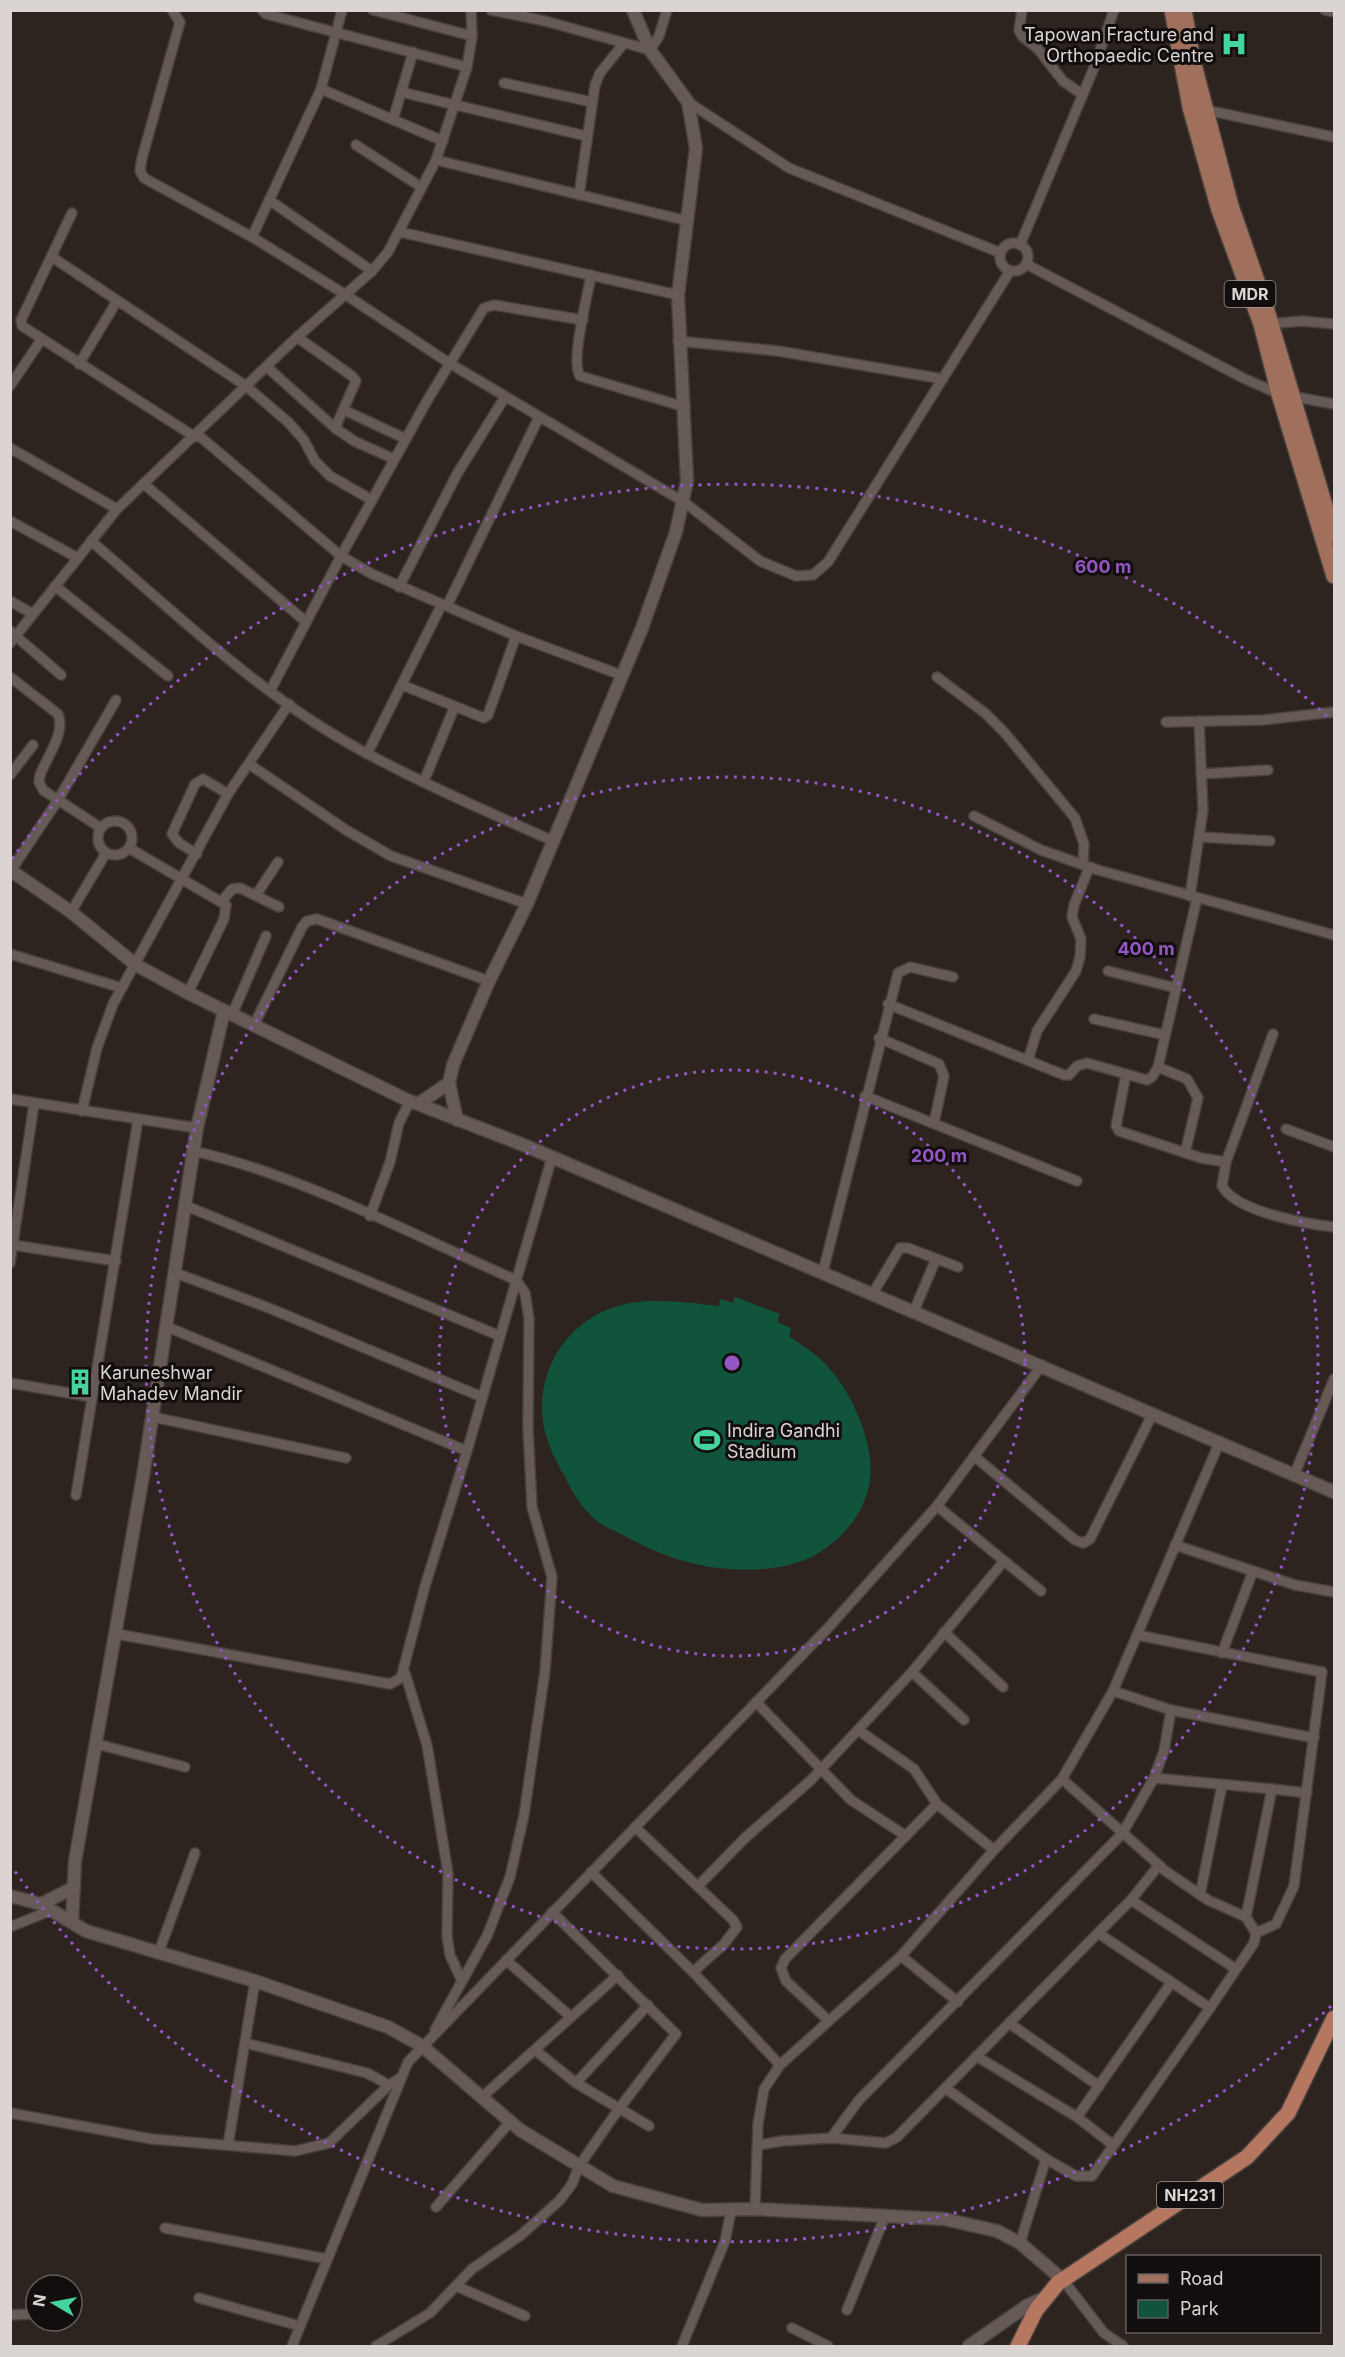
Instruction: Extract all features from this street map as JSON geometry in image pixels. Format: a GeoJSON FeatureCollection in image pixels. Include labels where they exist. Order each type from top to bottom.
{"type":"FeatureCollection","features":[{"type":"Feature","properties":{"kind":"highway","name":"NH231"},"geometry":{"type":"LineString","coordinates":[[1018,2346],[1036,2310],[1063,2280],[1247,2157],[1288,2113],[1335,2018]]}},
{"type":"Feature","properties":{"kind":"main road","name":"MDR"},"geometry":{"type":"LineString","coordinates":[[1172,10],[1180,65],[1219,210],[1266,324]]}},
{"type":"Feature","properties":{"kind":"main road","name":"MDR"},"geometry":{"type":"LineString","coordinates":[[1184,10],[1193,61],[1231,206],[1286,395],[1335,576]]}},
{"type":"Feature","properties":{"kind":"main road","name":"MDR"},"geometry":{"type":"LineString","coordinates":[[1286,395],[1335,536]]}},
{"type":"Feature","properties":{"kind":"street"},"geometry":{"type":"LineString","coordinates":[[172,10],[180,22],[140,171],[152,185],[252,237],[346,295],[448,363],[684,502],[760,561],[796,576],[813,575],[828,562],[1010,271]]}},
{"type":"Feature","properties":{"kind":"street"},"geometry":{"type":"LineString","coordinates":[[262,10],[266,14],[288,15],[467,67]]}},
{"type":"Feature","properties":{"kind":"street"},"geometry":{"type":"LineString","coordinates":[[252,237],[321,89],[342,10]]}},
{"type":"Feature","properties":{"kind":"street"},"geometry":{"type":"LineString","coordinates":[[373,10],[472,36]]}},
{"type":"Feature","properties":{"kind":"street"},"geometry":{"type":"LineString","coordinates":[[10,643],[13,632],[33,614],[117,509],[297,337],[372,271],[400,232],[436,160],[467,67],[472,36],[471,10]]}},
{"type":"Feature","properties":{"kind":"street"},"geometry":{"type":"LineString","coordinates":[[491,10],[545,21],[650,50]]}},
{"type":"Feature","properties":{"kind":"street"},"geometry":{"type":"LineString","coordinates":[[633,10],[650,50],[688,102],[789,168],[1001,253]]}},
{"type":"Feature","properties":{"kind":"street"},"geometry":{"type":"LineString","coordinates":[[650,50],[659,36],[667,10]]}},
{"type":"Feature","properties":{"kind":"street"},"geometry":{"type":"LineString","coordinates":[[1023,10],[1019,30],[1022,36],[1038,49],[1063,81],[1083,95]]}},
{"type":"Feature","properties":{"kind":"street"},"geometry":{"type":"LineString","coordinates":[[1020,245],[1083,95],[1113,14],[1104,10]]}},
{"type":"Feature","properties":{"kind":"street"},"geometry":{"type":"LineString","coordinates":[[1325,10],[1335,12]]}},
{"type":"Feature","properties":{"kind":"street"},"geometry":{"type":"LineString","coordinates":[[579,195],[586,136],[600,73],[624,43]]}},
{"type":"Feature","properties":{"kind":"street"},"geometry":{"type":"LineString","coordinates":[[393,120],[413,52]]}},
{"type":"Feature","properties":{"kind":"street"},"geometry":{"type":"LineString","coordinates":[[504,83],[592,102]]}},
{"type":"Feature","properties":{"kind":"street"},"geometry":{"type":"LineString","coordinates":[[321,89],[443,141]]}},
{"type":"Feature","properties":{"kind":"street"},"geometry":{"type":"LineString","coordinates":[[401,92],[586,136]]}},
{"type":"Feature","properties":{"kind":"street"},"geometry":{"type":"LineString","coordinates":[[458,1120],[449,1083],[453,1065],[553,841],[649,607],[684,502],[687,481],[685,407],[678,341],[678,294],[696,148],[688,102]]}},
{"type":"Feature","properties":{"kind":"street"},"geometry":{"type":"LineString","coordinates":[[1206,110],[1335,137]]}},
{"type":"Feature","properties":{"kind":"street"},"geometry":{"type":"LineString","coordinates":[[356,145],[421,187]]}},
{"type":"Feature","properties":{"kind":"street"},"geometry":{"type":"LineString","coordinates":[[436,160],[688,221]]}},
{"type":"Feature","properties":{"kind":"street"},"geometry":{"type":"LineString","coordinates":[[269,200],[372,271]]}},
{"type":"Feature","properties":{"kind":"street"},"geometry":{"type":"LineString","coordinates":[[72,213],[21,320],[25,330],[196,436],[341,556],[399,587],[516,636],[621,675]]}},
{"type":"Feature","properties":{"kind":"street"},"geometry":{"type":"LineString","coordinates":[[400,232],[678,294]]}},
{"type":"Feature","properties":{"kind":"street"},"geometry":{"type":"LineString","coordinates":[[1009,244],[1020,245],[1026,252],[1026,264],[1018,271],[1010,271],[1004,266],[1001,253],[1009,244]]}},
{"type":"Feature","properties":{"kind":"street"},"geometry":{"type":"LineString","coordinates":[[52,257],[246,386],[288,422],[304,440],[315,461],[330,476],[372,500]]}},
{"type":"Feature","properties":{"kind":"street"},"geometry":{"type":"LineString","coordinates":[[1026,264],[1286,395],[1335,404]]}},
{"type":"Feature","properties":{"kind":"street"},"geometry":{"type":"LineString","coordinates":[[591,275],[577,354],[577,371],[580,376],[685,407]]}},
{"type":"Feature","properties":{"kind":"street"},"geometry":{"type":"LineString","coordinates":[[79,364],[117,301]]}},
{"type":"Feature","properties":{"kind":"street"},"geometry":{"type":"LineString","coordinates":[[270,691],[341,556],[448,363],[488,305],[583,320]]}},
{"type":"Feature","properties":{"kind":"street"},"geometry":{"type":"LineString","coordinates":[[1266,324],[1303,321],[1335,324]]}},
{"type":"Feature","properties":{"kind":"street"},"geometry":{"type":"LineString","coordinates":[[297,337],[356,381],[334,428]]}},
{"type":"Feature","properties":{"kind":"street"},"geometry":{"type":"LineString","coordinates":[[10,386],[41,340]]}},
{"type":"Feature","properties":{"kind":"street"},"geometry":{"type":"LineString","coordinates":[[678,341],[778,351],[943,379]]}},
{"type":"Feature","properties":{"kind":"street"},"geometry":{"type":"LineString","coordinates":[[267,367],[334,428],[354,441],[394,459]]}},
{"type":"Feature","properties":{"kind":"street"},"geometry":{"type":"LineString","coordinates":[[399,587],[462,467],[505,397]]}},
{"type":"Feature","properties":{"kind":"street"},"geometry":{"type":"LineString","coordinates":[[344,410],[406,439]]}},
{"type":"Feature","properties":{"kind":"street"},"geometry":{"type":"LineString","coordinates":[[367,754],[539,417]]}},
{"type":"Feature","properties":{"kind":"street"},"geometry":{"type":"LineString","coordinates":[[10,448],[117,509]]}},
{"type":"Feature","properties":{"kind":"street"},"geometry":{"type":"LineString","coordinates":[[144,484],[306,622]]}},
{"type":"Feature","properties":{"kind":"street"},"geometry":{"type":"LineString","coordinates":[[10,521],[78,558]]}},
{"type":"Feature","properties":{"kind":"street"},"geometry":{"type":"LineString","coordinates":[[92,541],[270,691],[289,704],[367,754],[553,841]]}},
{"type":"Feature","properties":{"kind":"street"},"geometry":{"type":"LineString","coordinates":[[55,586],[168,676]]}},
{"type":"Feature","properties":{"kind":"street"},"geometry":{"type":"LineString","coordinates":[[10,602],[33,614]]}},
{"type":"Feature","properties":{"kind":"street"},"geometry":{"type":"LineString","coordinates":[[13,632],[61,675]]}},
{"type":"Feature","properties":{"kind":"street"},"geometry":{"type":"LineString","coordinates":[[402,685],[454,708],[484,718],[488,715],[516,636]]}},
{"type":"Feature","properties":{"kind":"street"},"geometry":{"type":"LineString","coordinates":[[10,677],[58,714],[61,722],[39,782],[43,790],[101,828]]}},
{"type":"Feature","properties":{"kind":"street"},"geometry":{"type":"LineString","coordinates":[[937,677],[985,713],[1004,732],[1075,818],[1084,844],[1086,867],[1072,917],[1081,939],[1080,957],[1076,971],[1037,1031],[1029,1060]]}},
{"type":"Feature","properties":{"kind":"street"},"geometry":{"type":"LineString","coordinates":[[116,700],[58,800],[11,871],[71,912],[136,965],[228,1013],[414,1102],[552,1157],[1335,1492]]}},
{"type":"Feature","properties":{"kind":"street"},"geometry":{"type":"LineString","coordinates":[[82,1111],[106,1020],[122,988],[183,881],[228,794],[289,704]]}},
{"type":"Feature","properties":{"kind":"street"},"geometry":{"type":"LineString","coordinates":[[424,781],[454,708]]}},
{"type":"Feature","properties":{"kind":"street"},"geometry":{"type":"LineString","coordinates":[[1166,722],[1263,720],[1335,711]]}},
{"type":"Feature","properties":{"kind":"street"},"geometry":{"type":"LineString","coordinates":[[888,1004],[1064,1075],[1069,1075],[1077,1066],[1087,1063],[1147,1080],[1152,1077],[1158,1067],[1194,897],[1203,810],[1199,721]]}},
{"type":"Feature","properties":{"kind":"street"},"geometry":{"type":"LineString","coordinates":[[10,775],[33,745]]}},
{"type":"Feature","properties":{"kind":"street"},"geometry":{"type":"LineString","coordinates":[[249,764],[346,830],[391,856],[526,904]]}},
{"type":"Feature","properties":{"kind":"street"},"geometry":{"type":"LineString","coordinates":[[1201,774],[1268,770]]}},
{"type":"Feature","properties":{"kind":"street"},"geometry":{"type":"LineString","coordinates":[[196,854],[179,843],[172,834],[195,784],[203,779],[210,781],[228,794]]}},
{"type":"Feature","properties":{"kind":"street"},"geometry":{"type":"LineString","coordinates":[[974,816],[1041,850],[1086,867],[1335,935]]}},
{"type":"Feature","properties":{"kind":"street"},"geometry":{"type":"LineString","coordinates":[[101,828],[114,821],[124,824],[131,832],[129,848]]}},
{"type":"Feature","properties":{"kind":"street"},"geometry":{"type":"LineString","coordinates":[[101,828],[99,844],[106,853],[119,854],[129,848]]}},
{"type":"Feature","properties":{"kind":"street"},"geometry":{"type":"LineString","coordinates":[[1200,837],[1270,841]]}},
{"type":"Feature","properties":{"kind":"street"},"geometry":{"type":"LineString","coordinates":[[129,848],[226,905],[224,919],[188,993]]}},
{"type":"Feature","properties":{"kind":"street"},"geometry":{"type":"LineString","coordinates":[[71,912],[106,853]]}},
{"type":"Feature","properties":{"kind":"street"},"geometry":{"type":"LineString","coordinates":[[256,895],[278,862]]}},
{"type":"Feature","properties":{"kind":"street"},"geometry":{"type":"LineString","coordinates":[[222,902],[235,887],[279,907]]}},
{"type":"Feature","properties":{"kind":"street"},"geometry":{"type":"LineString","coordinates":[[254,1025],[302,927],[307,921],[316,919],[489,981]]}},
{"type":"Feature","properties":{"kind":"street"},"geometry":{"type":"LineString","coordinates":[[72,1922],[73,1888],[153,1417],[196,1128],[228,1013],[266,936]]}},
{"type":"Feature","properties":{"kind":"street"},"geometry":{"type":"LineString","coordinates":[[10,954],[122,988]]}},
{"type":"Feature","properties":{"kind":"street"},"geometry":{"type":"LineString","coordinates":[[823,1272],[879,1038],[898,973],[910,967],[953,977]]}},
{"type":"Feature","properties":{"kind":"street"},"geometry":{"type":"LineString","coordinates":[[1108,971],[1176,988]]}},
{"type":"Feature","properties":{"kind":"street"},"geometry":{"type":"LineString","coordinates":[[1094,1019],[1165,1035]]}},
{"type":"Feature","properties":{"kind":"street"},"geometry":{"type":"LineString","coordinates":[[1273,1034],[1226,1162],[1222,1186],[1233,1198],[1275,1216],[1304,1224],[1335,1227]]}},
{"type":"Feature","properties":{"kind":"street"},"geometry":{"type":"LineString","coordinates":[[879,1038],[939,1064],[942,1068],[944,1076],[934,1123]]}},
{"type":"Feature","properties":{"kind":"street"},"geometry":{"type":"LineString","coordinates":[[1158,1067],[1187,1079],[1198,1098],[1185,1153]]}},
{"type":"Feature","properties":{"kind":"street"},"geometry":{"type":"LineString","coordinates":[[1126,1074],[1116,1126],[1119,1131],[1185,1153],[1226,1162]]}},
{"type":"Feature","properties":{"kind":"street"},"geometry":{"type":"LineString","coordinates":[[370,1216],[390,1162],[399,1123],[414,1102],[449,1083]]}},
{"type":"Feature","properties":{"kind":"street"},"geometry":{"type":"LineString","coordinates":[[865,1096],[1077,1181]]}},
{"type":"Feature","properties":{"kind":"street"},"geometry":{"type":"LineString","coordinates":[[10,1099],[196,1128]]}},
{"type":"Feature","properties":{"kind":"street"},"geometry":{"type":"LineString","coordinates":[[10,1263],[34,1104]]}},
{"type":"Feature","properties":{"kind":"street"},"geometry":{"type":"LineString","coordinates":[[76,1495],[138,1120]]}},
{"type":"Feature","properties":{"kind":"street"},"geometry":{"type":"LineString","coordinates":[[1286,1129],[1335,1147]]}},
{"type":"Feature","properties":{"kind":"street"},"geometry":{"type":"LineString","coordinates":[[193,1151],[220,1157],[323,1195],[516,1280],[525,1293],[529,1319],[528,1429],[532,1507],[552,1577],[551,1607],[537,1727],[524,1815],[510,1877],[486,1936],[426,2042]]}},
{"type":"Feature","properties":{"kind":"street"},"geometry":{"type":"LineString","coordinates":[[117,1634],[390,1684],[402,1678],[425,1586],[467,1451],[552,1157]]}},
{"type":"Feature","properties":{"kind":"street"},"geometry":{"type":"LineString","coordinates":[[183,1205],[500,1335]]}},
{"type":"Feature","properties":{"kind":"street"},"geometry":{"type":"LineString","coordinates":[[13,1245],[116,1261]]}},
{"type":"Feature","properties":{"kind":"street"},"geometry":{"type":"LineString","coordinates":[[873,1293],[900,1248],[958,1267]]}},
{"type":"Feature","properties":{"kind":"street"},"geometry":{"type":"LineString","coordinates":[[914,1311],[936,1259]]}},
{"type":"Feature","properties":{"kind":"street"},"geometry":{"type":"LineString","coordinates":[[173,1272],[269,1308],[482,1397]]}},
{"type":"Feature","properties":{"kind":"street"},"geometry":{"type":"LineString","coordinates":[[165,1326],[467,1451]]}},
{"type":"Feature","properties":{"kind":"street"},"geometry":{"type":"LineString","coordinates":[[292,2346],[408,2062],[828,1628],[937,1506],[1042,1365]]}},
{"type":"Feature","properties":{"kind":"street"},"geometry":{"type":"LineString","coordinates":[[1295,1473],[1335,1379]]}},
{"type":"Feature","properties":{"kind":"street"},"geometry":{"type":"LineString","coordinates":[[10,1383],[92,1397]]}},
{"type":"Feature","properties":{"kind":"street"},"geometry":{"type":"LineString","coordinates":[[974,1456],[1075,1540],[1083,1544],[1090,1539],[1153,1413]]}},
{"type":"Feature","properties":{"kind":"street"},"geometry":{"type":"LineString","coordinates":[[153,1417],[346,1458]]}},
{"type":"Feature","properties":{"kind":"street"},"geometry":{"type":"LineString","coordinates":[[754,2209],[758,2124],[764,2088],[780,2065],[901,1956],[994,1850],[1062,1779],[1113,1691],[1220,1441]]}},
{"type":"Feature","properties":{"kind":"street"},"geometry":{"type":"LineString","coordinates":[[937,1506],[1041,1591]]}},
{"type":"Feature","properties":{"kind":"street"},"geometry":{"type":"LineString","coordinates":[[1175,1545],[1295,1586],[1335,1592]]}},
{"type":"Feature","properties":{"kind":"street"},"geometry":{"type":"LineString","coordinates":[[698,1886],[822,1768],[858,1730],[912,1672],[1004,1561]]}},
{"type":"Feature","properties":{"kind":"street"},"geometry":{"type":"LineString","coordinates":[[1222,1653],[1253,1571]]}},
{"type":"Feature","properties":{"kind":"street"},"geometry":{"type":"LineString","coordinates":[[944,1632],[1003,1687]]}},
{"type":"Feature","properties":{"kind":"street"},"geometry":{"type":"LineString","coordinates":[[1137,1635],[1322,1672],[1307,1793],[1290,1897],[1276,1924],[1256,1933]]}},
{"type":"Feature","properties":{"kind":"street"},"geometry":{"type":"LineString","coordinates":[[912,1672],[964,1720]]}},
{"type":"Feature","properties":{"kind":"street"},"geometry":{"type":"LineString","coordinates":[[405,1673],[427,1745],[448,1873],[447,1936],[450,1955],[461,1979]]}},
{"type":"Feature","properties":{"kind":"street"},"geometry":{"type":"LineString","coordinates":[[1113,1691],[1171,1710],[1314,1738]]}},
{"type":"Feature","properties":{"kind":"street"},"geometry":{"type":"LineString","coordinates":[[756,1702],[851,1800],[906,1836]]}},
{"type":"Feature","properties":{"kind":"street"},"geometry":{"type":"LineString","coordinates":[[831,2138],[859,2100],[1122,1834],[1154,1778],[1164,1751],[1171,1710]]}},
{"type":"Feature","properties":{"kind":"street"},"geometry":{"type":"LineString","coordinates":[[858,1730],[914,1769],[938,1804],[994,1850]]}},
{"type":"Feature","properties":{"kind":"street"},"geometry":{"type":"LineString","coordinates":[[97,1744],[184,1767]]}},
{"type":"Feature","properties":{"kind":"street"},"geometry":{"type":"LineString","coordinates":[[1154,1778],[1307,1793]]}},
{"type":"Feature","properties":{"kind":"street"},"geometry":{"type":"LineString","coordinates":[[945,2088],[1046,2159],[1076,2176],[1092,2176],[1254,1943],[1256,1933],[1246,1917],[1200,1895],[1159,1865],[1062,1779]]}},
{"type":"Feature","properties":{"kind":"street"},"geometry":{"type":"LineString","coordinates":[[1200,1895],[1222,1785]]}},
{"type":"Feature","properties":{"kind":"street"},"geometry":{"type":"LineString","coordinates":[[1246,1917],[1272,1789]]}},
{"type":"Feature","properties":{"kind":"street"},"geometry":{"type":"LineString","coordinates":[[829,2021],[786,1981],[781,1968],[785,1959],[938,1804]]}},
{"type":"Feature","properties":{"kind":"street"},"geometry":{"type":"LineString","coordinates":[[635,1827],[733,1920],[737,1927],[724,1944],[693,1972]]}},
{"type":"Feature","properties":{"kind":"street"},"geometry":{"type":"LineString","coordinates":[[158,1954],[195,1853]]}},
{"type":"Feature","properties":{"kind":"street"},"geometry":{"type":"LineString","coordinates":[[758,2145],[831,2138],[886,2142],[897,2137],[1131,1900],[1159,1865]]}},
{"type":"Feature","properties":{"kind":"street"},"geometry":{"type":"LineString","coordinates":[[591,1872],[693,1972],[780,2065]]}},
{"type":"Feature","properties":{"kind":"street"},"geometry":{"type":"LineString","coordinates":[[10,1927],[47,1907],[73,1888]]}},
{"type":"Feature","properties":{"kind":"street"},"geometry":{"type":"LineString","coordinates":[[10,1896],[47,1907],[87,1931],[255,1981],[426,2042],[481,2098],[510,2122],[613,2186],[702,2210],[754,2209],[944,2218],[997,2231],[1020,2243],[1063,2280],[1104,2333],[1123,2346]]}},
{"type":"Feature","properties":{"kind":"street"},"geometry":{"type":"LineString","coordinates":[[1131,1900],[1236,1970]]}},
{"type":"Feature","properties":{"kind":"street"},"geometry":{"type":"LineString","coordinates":[[376,2346],[430,2313],[472,2269],[521,2235],[560,2200],[572,2184],[579,2166],[618,2110],[676,2034],[552,1912]]}},
{"type":"Feature","properties":{"kind":"street"},"geometry":{"type":"LineString","coordinates":[[1098,1933],[1210,2008]]}},
{"type":"Feature","properties":{"kind":"street"},"geometry":{"type":"LineString","coordinates":[[901,1956],[958,2002]]}},
{"type":"Feature","properties":{"kind":"street"},"geometry":{"type":"LineString","coordinates":[[506,1960],[571,2017]]}},
{"type":"Feature","properties":{"kind":"street"},"geometry":{"type":"LineString","coordinates":[[481,2098],[618,1975]]}},
{"type":"Feature","properties":{"kind":"street"},"geometry":{"type":"LineString","coordinates":[[228,2145],[255,1981]]}},
{"type":"Feature","properties":{"kind":"street"},"geometry":{"type":"LineString","coordinates":[[1077,2117],[1171,1983]]}},
{"type":"Feature","properties":{"kind":"street"},"geometry":{"type":"LineString","coordinates":[[576,2083],[648,2005]]}},
{"type":"Feature","properties":{"kind":"street"},"geometry":{"type":"LineString","coordinates":[[1008,2023],[1099,2086]]}},
{"type":"Feature","properties":{"kind":"street"},"geometry":{"type":"LineString","coordinates":[[245,2043],[367,2073],[389,2085]]}},
{"type":"Feature","properties":{"kind":"street"},"geometry":{"type":"LineString","coordinates":[[535,2050],[576,2083],[618,2110],[649,2126]]}},
{"type":"Feature","properties":{"kind":"street"},"geometry":{"type":"LineString","coordinates":[[976,2056],[1077,2117],[1113,2145]]}},
{"type":"Feature","properties":{"kind":"street"},"geometry":{"type":"LineString","coordinates":[[10,2113],[152,2139],[295,2151],[329,2143],[389,2085],[400,2078]]}},
{"type":"Feature","properties":{"kind":"street"},"geometry":{"type":"LineString","coordinates":[[436,2207],[510,2122]]}},
{"type":"Feature","properties":{"kind":"street"},"geometry":{"type":"LineString","coordinates":[[1020,2243],[1046,2159]]}},
{"type":"Feature","properties":{"kind":"street"},"geometry":{"type":"LineString","coordinates":[[682,2346],[725,2241],[731,2211]]}},
{"type":"Feature","properties":{"kind":"street"},"geometry":{"type":"LineString","coordinates":[[847,2310],[885,2216]]}},
{"type":"Feature","properties":{"kind":"street"},"geometry":{"type":"LineString","coordinates":[[165,2228],[327,2259]]}},
{"type":"Feature","properties":{"kind":"street"},"geometry":{"type":"LineString","coordinates":[[456,2286],[525,2316]]}},
{"type":"Feature","properties":{"kind":"street"},"geometry":{"type":"LineString","coordinates":[[969,2346],[1028,2305],[1048,2296]]}},
{"type":"Feature","properties":{"kind":"street"},"geometry":{"type":"LineString","coordinates":[[199,2298],[300,2326]]}},
{"type":"Feature","properties":{"kind":"street"},"geometry":{"type":"LineString","coordinates":[[792,2328],[828,2346]]}},
{"type":"Feature","properties":{"kind":"green space","name":"Indira Gandhi Stadium"},"geometry":{"type":"Polygon","coordinates":[[[735,1297],[780,1314],[777,1322],[791,1328],[789,1336],[815,1354],[829,1368],[849,1396],[857,1412],[868,1446],[870,1478],[865,1499],[856,1518],[834,1542],[816,1555],[793,1564],[768,1569],[716,1568],[687,1562],[647,1547],[602,1525],[587,1512],[575,1495],[549,1443],[542,1412],[543,1392],[556,1355],[580,1326],[597,1315],[615,1307],[640,1302],[667,1301],[719,1306],[720,1299],[733,1303],[735,1297]]]}},
{"type":"Feature","properties":{"kind":"place","name":"Tapowan Fracture and Orthopaedic Centre"},"geometry":{"type":"Point","coordinates":[1234,44]}},
{"type":"Feature","properties":{"kind":"place","name":"Karuneshwar Mahadev Mandir"},"geometry":{"type":"Point","coordinates":[80,1382]}},
{"type":"Feature","properties":{"kind":"place","name":"Indira Gandhi Stadium"},"geometry":{"type":"Point","coordinates":[707,1440]}}]}
